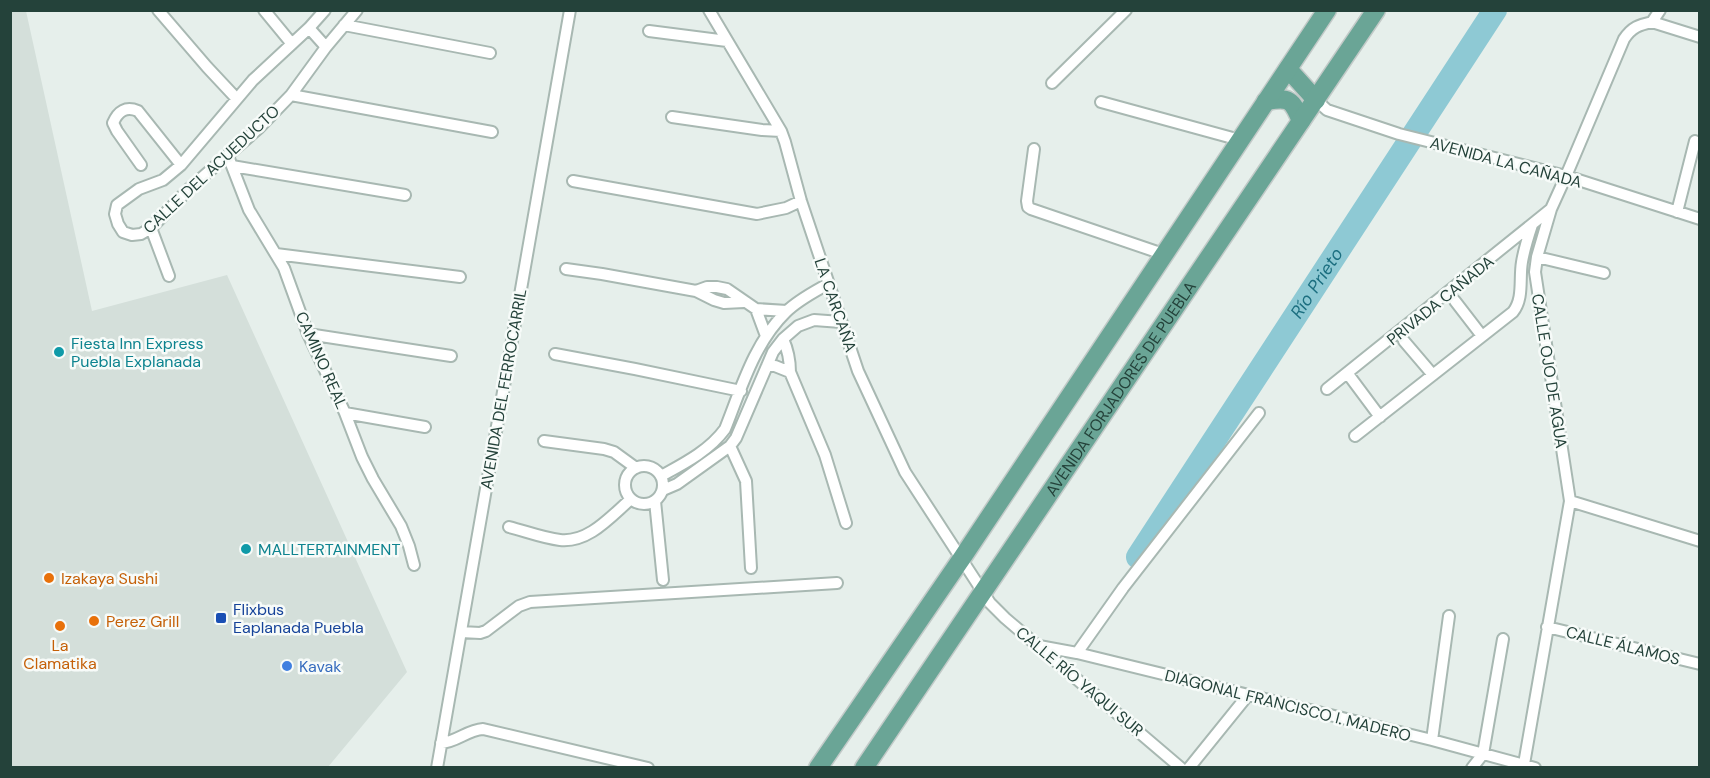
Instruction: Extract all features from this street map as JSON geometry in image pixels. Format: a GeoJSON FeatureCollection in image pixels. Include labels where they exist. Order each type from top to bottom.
{"type":"FeatureCollection","features":[{"type":"Feature","properties":{"kind":"main road"},"geometry":{"type":"LineString","coordinates":[[818,768],[962,558],[1327,10]]}},
{"type":"Feature","properties":{"kind":"main road","name":"AVENIDA FORJADORES DE PUEBLA"},"geometry":{"type":"LineString","coordinates":[[864,768],[1376,10]]}},
{"type":"Feature","properties":{"kind":"main road"},"geometry":{"type":"LineString","coordinates":[[1288,69],[1316,100]]}},
{"type":"Feature","properties":{"kind":"main road"},"geometry":{"type":"LineString","coordinates":[[1266,101],[1285,99],[1292,102],[1301,121]]}},
{"type":"Feature","properties":{"kind":"street"},"geometry":{"type":"LineString","coordinates":[[158,10],[237,98]]}},
{"type":"Feature","properties":{"kind":"street"},"geometry":{"type":"LineString","coordinates":[[264,10],[292,44]]}},
{"type":"Feature","properties":{"kind":"street","name":"CALLE DEL ACUEDUCTO"},"geometry":{"type":"LineString","coordinates":[[325,10],[253,80],[181,165],[163,180],[139,189],[117,205],[115,214],[123,232],[132,235],[141,234],[151,228],[190,188],[230,161],[291,95],[357,10]]}},
{"type":"Feature","properties":{"kind":"street","name":"AVENIDA DEL FERROCARRIL"},"geometry":{"type":"LineString","coordinates":[[437,768],[570,10]]}},
{"type":"Feature","properties":{"kind":"street","name":"LA CARCAÑA"},"geometry":{"type":"LineString","coordinates":[[709,10],[781,131],[801,201],[858,371],[905,472],[983,591]]}},
{"type":"Feature","properties":{"kind":"street"},"geometry":{"type":"LineString","coordinates":[[1052,83],[1126,10]]}},
{"type":"Feature","properties":{"kind":"street","name":"CALLE OJO DE AGUA"},"geometry":{"type":"LineString","coordinates":[[1532,767],[1547,627],[1570,501],[1535,272],[1537,257],[1551,209],[1624,39],[1631,29],[1639,24],[1652,22],[1660,10]]}},
{"type":"Feature","properties":{"kind":"street"},"geometry":{"type":"LineString","coordinates":[[1652,22],[1700,38]]}},
{"type":"Feature","properties":{"kind":"street"},"geometry":{"type":"LineString","coordinates":[[344,25],[490,53]]}},
{"type":"Feature","properties":{"kind":"street"},"geometry":{"type":"LineString","coordinates":[[309,28],[326,47]]}},
{"type":"Feature","properties":{"kind":"street"},"geometry":{"type":"LineString","coordinates":[[649,31],[727,41]]}},
{"type":"Feature","properties":{"kind":"street"},"geometry":{"type":"LineString","coordinates":[[291,95],[492,132]]}},
{"type":"Feature","properties":{"kind":"street","name":"AVENIDA LA CAÑADA"},"geometry":{"type":"LineString","coordinates":[[1316,100],[1326,110],[1399,134],[1566,176],[1700,219]]}},
{"type":"Feature","properties":{"kind":"street"},"geometry":{"type":"LineString","coordinates":[[1101,102],[1240,140]]}},
{"type":"Feature","properties":{"kind":"street"},"geometry":{"type":"LineString","coordinates":[[141,165],[113,123],[117,115],[123,111],[132,109],[138,111],[181,165]]}},
{"type":"Feature","properties":{"kind":"street"},"geometry":{"type":"LineString","coordinates":[[672,117],[781,131]]}},
{"type":"Feature","properties":{"kind":"street"},"geometry":{"type":"LineString","coordinates":[[1677,212],[1695,141]]}},
{"type":"Feature","properties":{"kind":"street"},"geometry":{"type":"LineString","coordinates":[[1034,149],[1028,207],[1163,254]]}},
{"type":"Feature","properties":{"kind":"street"},"geometry":{"type":"LineString","coordinates":[[230,161],[405,195]]}},
{"type":"Feature","properties":{"kind":"street","name":"CAMINO REAL"},"geometry":{"type":"LineString","coordinates":[[230,161],[249,210],[284,268],[308,334],[345,413],[362,457],[401,526],[414,565]]}},
{"type":"Feature","properties":{"kind":"street"},"geometry":{"type":"LineString","coordinates":[[573,181],[757,214],[786,208],[801,201]]}},
{"type":"Feature","properties":{"kind":"street","name":"PRIVADA CAÑADA"},"geometry":{"type":"LineString","coordinates":[[1328,389],[1551,209]]}},
{"type":"Feature","properties":{"kind":"street"},"geometry":{"type":"LineString","coordinates":[[1355,436],[1517,307],[1521,263],[1532,225]]}},
{"type":"Feature","properties":{"kind":"street"},"geometry":{"type":"LineString","coordinates":[[151,228],[169,276]]}},
{"type":"Feature","properties":{"kind":"street"},"geometry":{"type":"LineString","coordinates":[[276,254],[460,278]]}},
{"type":"Feature","properties":{"kind":"street"},"geometry":{"type":"LineString","coordinates":[[1537,257],[1604,273]]}},
{"type":"Feature","properties":{"kind":"street"},"geometry":{"type":"LineString","coordinates":[[566,269],[696,291],[714,300],[744,302],[756,309],[787,311]]}},
{"type":"Feature","properties":{"kind":"street"},"geometry":{"type":"LineString","coordinates":[[661,476],[718,439],[766,336],[787,311],[828,284]]}},
{"type":"Feature","properties":{"kind":"street"},"geometry":{"type":"LineString","coordinates":[[1455,301],[1482,336]]}},
{"type":"Feature","properties":{"kind":"street"},"geometry":{"type":"LineString","coordinates":[[756,309],[766,336]]}},
{"type":"Feature","properties":{"kind":"street"},"geometry":{"type":"LineString","coordinates":[[663,490],[661,476],[653,468],[641,466],[636,468],[625,482],[625,488],[631,499],[642,504],[655,501],[663,490],[677,484],[730,446],[736,438],[773,352],[783,339],[798,326],[814,320],[841,322]]}},
{"type":"Feature","properties":{"kind":"street"},"geometry":{"type":"LineString","coordinates":[[308,334],[451,356]]}},
{"type":"Feature","properties":{"kind":"street"},"geometry":{"type":"LineString","coordinates":[[783,339],[788,349],[790,372],[825,455],[846,523]]}},
{"type":"Feature","properties":{"kind":"street"},"geometry":{"type":"LineString","coordinates":[[1404,341],[1433,375]]}},
{"type":"Feature","properties":{"kind":"street"},"geometry":{"type":"LineString","coordinates":[[555,354],[741,391]]}},
{"type":"Feature","properties":{"kind":"street"},"geometry":{"type":"LineString","coordinates":[[767,366],[775,366],[790,372]]}},
{"type":"Feature","properties":{"kind":"street"},"geometry":{"type":"LineString","coordinates":[[1348,374],[1380,417]]}},
{"type":"Feature","properties":{"kind":"street"},"geometry":{"type":"LineString","coordinates":[[345,413],[425,427]]}},
{"type":"Feature","properties":{"kind":"street"},"geometry":{"type":"LineString","coordinates":[[1077,653],[1107,609],[1259,413]]}},
{"type":"Feature","properties":{"kind":"street"},"geometry":{"type":"LineString","coordinates":[[544,441],[604,449],[614,452],[636,468]]}},
{"type":"Feature","properties":{"kind":"street"},"geometry":{"type":"LineString","coordinates":[[730,446],[746,481],[751,568]]}},
{"type":"Feature","properties":{"kind":"street"},"geometry":{"type":"LineString","coordinates":[[509,527],[559,540],[583,537],[595,530],[631,499]]}},
{"type":"Feature","properties":{"kind":"street"},"geometry":{"type":"LineString","coordinates":[[655,501],[663,580]]}},
{"type":"Feature","properties":{"kind":"street"},"geometry":{"type":"LineString","coordinates":[[1570,501],[1700,541]]}},
{"type":"Feature","properties":{"kind":"street"},"geometry":{"type":"LineString","coordinates":[[460,632],[486,631],[519,606],[530,602],[837,583]]}},
{"type":"Feature","properties":{"kind":"street","name":"CALLE RÍO YAQUI SUR"},"geometry":{"type":"LineString","coordinates":[[983,591],[990,603],[1005,618],[1181,768]]}},
{"type":"Feature","properties":{"kind":"street"},"geometry":{"type":"LineString","coordinates":[[1432,740],[1449,616]]}},
{"type":"Feature","properties":{"kind":"street","name":"CALLE ÁLAMOS"},"geometry":{"type":"LineString","coordinates":[[1547,627],[1700,664]]}},
{"type":"Feature","properties":{"kind":"street"},"geometry":{"type":"LineString","coordinates":[[1472,768],[1483,754],[1503,639]]}},
{"type":"Feature","properties":{"kind":"street","name":"DIAGONAL FRANCISCO I. MADERO"},"geometry":{"type":"LineString","coordinates":[[1039,646],[1077,653],[1432,740],[1532,767]]}},
{"type":"Feature","properties":{"kind":"street"},"geometry":{"type":"LineString","coordinates":[[1189,768],[1248,695]]}},
{"type":"Feature","properties":{"kind":"street"},"geometry":{"type":"LineString","coordinates":[[441,743],[450,742],[475,729],[483,729],[648,768]]}},
{"type":"Feature","properties":{"kind":"shaded area"},"geometry":{"type":"Polygon","coordinates":[[[10,11],[26,11],[92,311],[227,275],[407,672],[328,767],[11,767],[10,11]]]}},
{"type":"Feature","properties":{"kind":"waterway","name":"Río Prieto"},"geometry":{"type":"LineString","coordinates":[[1138,557],[1495,10]]}},
{"type":"Feature","properties":{"kind":"place","name":"Fiesta Inn Express Puebla Explanada"},"geometry":{"type":"Point","coordinates":[59,352]}},
{"type":"Feature","properties":{"kind":"place","name":"MALLTERTAINMENT"},"geometry":{"type":"Point","coordinates":[246,549]}},
{"type":"Feature","properties":{"kind":"place","name":"Izakaya Sushi"},"geometry":{"type":"Point","coordinates":[49,578]}},
{"type":"Feature","properties":{"kind":"place","name":"Flixbus Eaplanada Puebla"},"geometry":{"type":"Point","coordinates":[221,618]}},
{"type":"Feature","properties":{"kind":"place","name":"Perez Grill"},"geometry":{"type":"Point","coordinates":[94,621]}},
{"type":"Feature","properties":{"kind":"place","name":"La Clamatika"},"geometry":{"type":"Point","coordinates":[60,626]}},
{"type":"Feature","properties":{"kind":"place","name":"Kavak"},"geometry":{"type":"Point","coordinates":[287,666]}}]}
